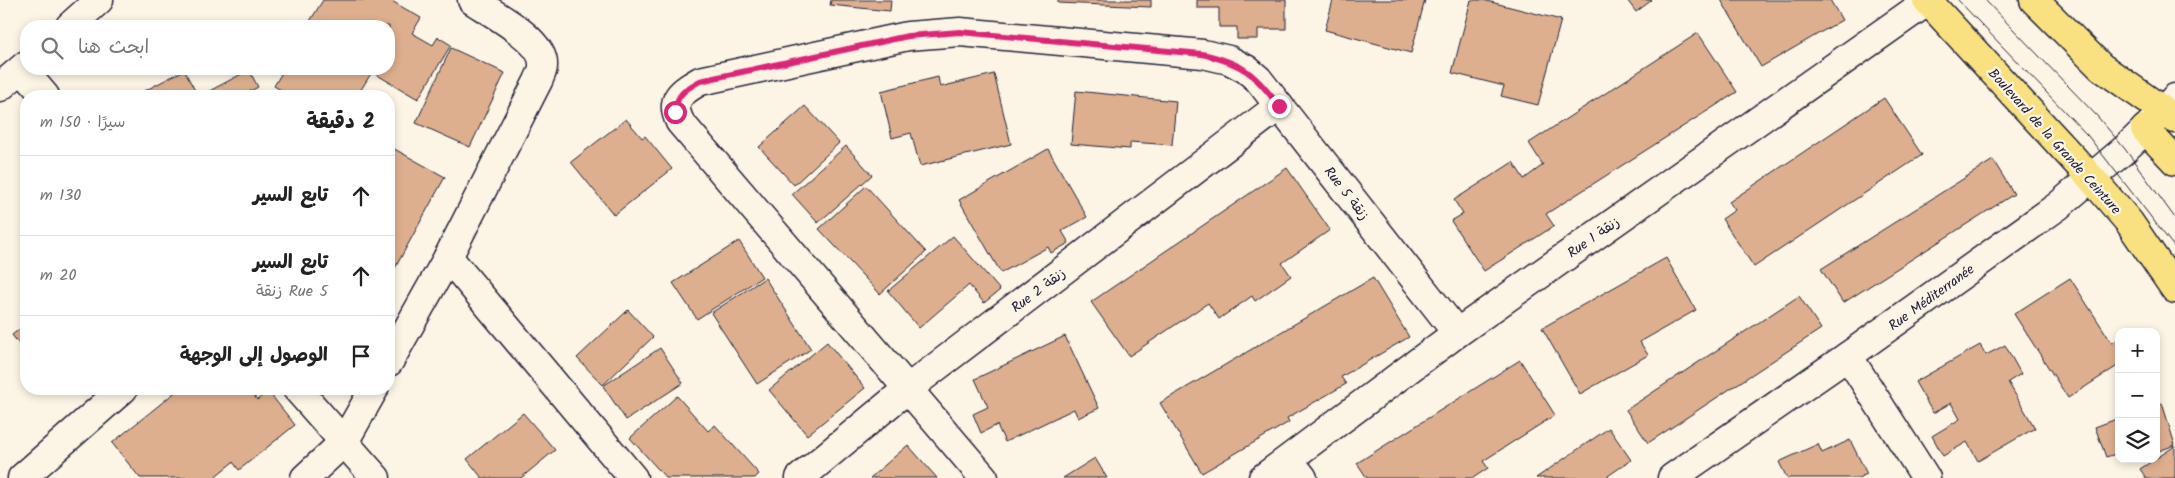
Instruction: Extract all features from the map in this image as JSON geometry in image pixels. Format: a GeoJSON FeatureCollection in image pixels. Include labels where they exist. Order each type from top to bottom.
{"type":"FeatureCollection","features":[{"type":"Feature","properties":{"kind":"main road"},"geometry":{"type":"LineString","coordinates":[[2034,0],[2101,67],[2165,114],[2175,161]]}},
{"type":"Feature","properties":{"kind":"main road","name":"Boulevard de la Grande Ceinture"},"geometry":{"type":"LineString","coordinates":[[1927,1],[2092,179],[2129,222],[2175,289]]}},
{"type":"Feature","properties":{"kind":"street"},"geometry":{"type":"LineString","coordinates":[[77,20],[99,0]]}},
{"type":"Feature","properties":{"kind":"street"},"geometry":{"type":"LineString","coordinates":[[395,351],[448,257],[538,81],[543,66],[541,52],[530,39],[472,0]]}},
{"type":"Feature","properties":{"kind":"street","name":"Rue 1 زنقة"},"geometry":{"type":"LineString","coordinates":[[1263,478],[1296,469],[1457,333],[1927,1]]}},
{"type":"Feature","properties":{"kind":"street","name":"Rue 5 زنقة"},"geometry":{"type":"LineString","coordinates":[[984,478],[906,390],[680,122],[675,112],[676,100],[684,90],[700,81],[908,36],[960,32],[1159,48],[1229,60],[1246,69],[1258,79],[1457,333]]}},
{"type":"Feature","properties":{"kind":"street"},"geometry":{"type":"LineString","coordinates":[[0,87],[20,70]]}},
{"type":"Feature","properties":{"kind":"street"},"geometry":{"type":"LineString","coordinates":[[30,75],[41,90]]}},
{"type":"Feature","properties":{"kind":"street","name":"Rue 2 زنقة"},"geometry":{"type":"LineString","coordinates":[[800,478],[906,390],[1279,106]]}},
{"type":"Feature","properties":{"kind":"street","name":"Rue Méditerranée"},"geometry":{"type":"LineString","coordinates":[[1672,478],[1848,356],[2092,179],[2165,114]]}},
{"type":"Feature","properties":{"kind":"street"},"geometry":{"type":"LineString","coordinates":[[448,257],[633,478]]}},
{"type":"Feature","properties":{"kind":"street"},"geometry":{"type":"LineString","coordinates":[[1848,356],[1926,478]]}},
{"type":"Feature","properties":{"kind":"street"},"geometry":{"type":"LineString","coordinates":[[22,478],[116,395]]}},
{"type":"Feature","properties":{"kind":"street"},"geometry":{"type":"LineString","coordinates":[[302,395],[376,478]]}},
{"type":"Feature","properties":{"kind":"street"},"geometry":{"type":"LineString","coordinates":[[305,478],[344,442],[371,395]]}},
{"type":"Feature","properties":{"kind":"building"},"geometry":{"type":"Polygon","coordinates":[[[323,0],[390,0],[421,18],[412,33],[433,45],[438,37],[451,45],[418,99],[377,75],[395,75],[395,20],[311,20],[323,0]]]}},
{"type":"Feature","properties":{"kind":"building"},"geometry":{"type":"Polygon","coordinates":[[[831,0],[891,0],[890,11],[830,5],[831,0]]]}},
{"type":"Feature","properties":{"kind":"building"},"geometry":{"type":"Polygon","coordinates":[[[1058,0],[1151,0],[1151,7],[1058,3],[1058,0]]]}},
{"type":"Feature","properties":{"kind":"building"},"geometry":{"type":"Polygon","coordinates":[[[1197,0],[1286,0],[1286,29],[1258,29],[1258,39],[1237,39],[1237,27],[1219,27],[1219,8],[1197,8],[1197,0]]]}},
{"type":"Feature","properties":{"kind":"building"},"geometry":{"type":"Polygon","coordinates":[[[1333,0],[1425,0],[1411,53],[1325,30],[1333,0]]]}},
{"type":"Feature","properties":{"kind":"building"},"geometry":{"type":"Polygon","coordinates":[[[1471,0],[1483,0],[1561,20],[1538,105],[1501,96],[1504,86],[1452,73],[1471,0]]]}},
{"type":"Feature","properties":{"kind":"building"},"geometry":{"type":"Polygon","coordinates":[[[1627,0],[1652,0],[1636,12],[1627,0]]]}},
{"type":"Feature","properties":{"kind":"building"},"geometry":{"type":"Polygon","coordinates":[[[1721,0],[1830,0],[1842,20],[1761,67],[1721,0]]]}},
{"type":"Feature","properties":{"kind":"building"},"geometry":{"type":"Polygon","coordinates":[[[1698,33],[1737,92],[1546,214],[1554,226],[1484,271],[1451,221],[1463,214],[1454,200],[1513,162],[1524,179],[1543,165],[1529,143],[1698,33]]]}},
{"type":"Feature","properties":{"kind":"building"},"geometry":{"type":"Polygon","coordinates":[[[451,48],[505,73],[470,147],[416,123],[451,48]]]}},
{"type":"Feature","properties":{"kind":"building"},"geometry":{"type":"Polygon","coordinates":[[[994,74],[1011,144],[920,166],[911,133],[892,138],[881,91],[938,77],[940,87],[994,74]]]}},
{"type":"Feature","properties":{"kind":"building"},"geometry":{"type":"Polygon","coordinates":[[[175,75],[187,75],[195,90],[146,90],[175,75]]]}},
{"type":"Feature","properties":{"kind":"building"},"geometry":{"type":"Polygon","coordinates":[[[240,75],[252,75],[258,87],[252,90],[211,90],[240,75]]]}},
{"type":"Feature","properties":{"kind":"building"},"geometry":{"type":"Polygon","coordinates":[[[280,75],[370,75],[361,90],[281,90],[274,86],[280,75]]]}},
{"type":"Feature","properties":{"kind":"building"},"geometry":{"type":"Polygon","coordinates":[[[1076,91],[1176,101],[1172,145],[1130,142],[1130,149],[1071,144],[1076,91]]]}},
{"type":"Feature","properties":{"kind":"building"},"geometry":{"type":"Polygon","coordinates":[[[1884,98],[1922,155],[1754,267],[1722,219],[1735,210],[1729,202],[1884,98]]]}},
{"type":"Feature","properties":{"kind":"building"},"geometry":{"type":"Polygon","coordinates":[[[805,106],[839,143],[794,185],[759,147],[805,106]]]}},
{"type":"Feature","properties":{"kind":"building"},"geometry":{"type":"Polygon","coordinates":[[[626,119],[642,138],[645,136],[672,169],[614,215],[571,162],[626,119]]]}},
{"type":"Feature","properties":{"kind":"building"},"geometry":{"type":"Polygon","coordinates":[[[846,146],[872,175],[818,223],[792,194],[846,146]]]}},
{"type":"Feature","properties":{"kind":"building"},"geometry":{"type":"Polygon","coordinates":[[[395,149],[445,177],[395,268],[395,149]]]}},
{"type":"Feature","properties":{"kind":"building"},"geometry":{"type":"Polygon","coordinates":[[[1048,149],[1087,217],[1062,231],[1069,243],[1051,253],[1048,247],[1001,273],[959,200],[1048,149]]]}},
{"type":"Feature","properties":{"kind":"building"},"geometry":{"type":"Polygon","coordinates":[[[1993,160],[2014,194],[1843,303],[1821,269],[1993,160]]]}},
{"type":"Feature","properties":{"kind":"building"},"geometry":{"type":"Polygon","coordinates":[[[1287,168],[1330,230],[1282,263],[1291,276],[1255,301],[1252,296],[1219,319],[1208,303],[1129,356],[1091,302],[1287,168]]]}},
{"type":"Feature","properties":{"kind":"building"},"geometry":{"type":"Polygon","coordinates":[[[866,186],[926,252],[880,294],[819,229],[866,186]]]}},
{"type":"Feature","properties":{"kind":"building"},"geometry":{"type":"Polygon","coordinates":[[[953,236],[1000,290],[984,303],[969,285],[919,328],[888,291],[953,236]]]}},
{"type":"Feature","properties":{"kind":"building"},"geometry":{"type":"Polygon","coordinates":[[[739,241],[762,277],[697,319],[673,283],[739,241]]]}},
{"type":"Feature","properties":{"kind":"building"},"geometry":{"type":"Polygon","coordinates":[[[1666,258],[1696,310],[1640,342],[1648,355],[1580,394],[1542,328],[1666,258]]]}},
{"type":"Feature","properties":{"kind":"building"},"geometry":{"type":"Polygon","coordinates":[[[765,278],[811,349],[757,384],[711,313],[765,278]]]}},
{"type":"Feature","properties":{"kind":"building"},"geometry":{"type":"Polygon","coordinates":[[[1373,278],[1409,337],[1341,377],[1346,384],[1287,418],[1289,422],[1202,473],[1160,403],[1373,278]]]}},
{"type":"Feature","properties":{"kind":"building"},"geometry":{"type":"Polygon","coordinates":[[[2070,278],[2112,343],[2115,341],[2115,368],[2068,398],[2014,314],[2070,278]]]}},
{"type":"Feature","properties":{"kind":"building"},"geometry":{"type":"Polygon","coordinates":[[[1799,296],[1821,329],[1648,443],[1626,410],[1799,296]]]}},
{"type":"Feature","properties":{"kind":"building"},"geometry":{"type":"Polygon","coordinates":[[[628,310],[653,337],[603,385],[577,358],[628,310]]]}},
{"type":"Feature","properties":{"kind":"building"},"geometry":{"type":"Polygon","coordinates":[[[20,329],[20,345],[12,335],[20,329]]]}},
{"type":"Feature","properties":{"kind":"building"},"geometry":{"type":"Polygon","coordinates":[[[1065,336],[1099,408],[1078,418],[1074,409],[1005,442],[997,425],[981,433],[973,414],[988,407],[975,379],[1065,336]]]}},
{"type":"Feature","properties":{"kind":"building"},"geometry":{"type":"Polygon","coordinates":[[[827,342],[865,388],[807,435],[769,390],[827,342]]]}},
{"type":"Feature","properties":{"kind":"building"},"geometry":{"type":"Polygon","coordinates":[[[1980,345],[1986,355],[2005,345],[2021,374],[2008,382],[2035,428],[1978,461],[1967,442],[1943,456],[1932,436],[1960,419],[1951,403],[1933,413],[1915,382],[1980,345]]]}},
{"type":"Feature","properties":{"kind":"building"},"geometry":{"type":"Polygon","coordinates":[[[660,348],[683,383],[626,420],[603,386],[660,348]]]}},
{"type":"Feature","properties":{"kind":"building"},"geometry":{"type":"Polygon","coordinates":[[[1520,360],[1555,415],[1483,461],[1488,468],[1473,478],[1367,478],[1357,463],[1520,360]]]}},
{"type":"Feature","properties":{"kind":"building"},"geometry":{"type":"Polygon","coordinates":[[[172,395],[253,395],[257,400],[263,395],[271,395],[295,425],[239,470],[233,462],[213,478],[140,478],[112,443],[172,395]]]}},
{"type":"Feature","properties":{"kind":"building"},"geometry":{"type":"Polygon","coordinates":[[[677,396],[708,431],[715,425],[759,474],[755,478],[666,478],[630,438],[677,396]]]}},
{"type":"Feature","properties":{"kind":"building"},"geometry":{"type":"Polygon","coordinates":[[[2162,403],[2175,445],[2160,451],[2160,418],[2160,404],[2162,403]]]}},
{"type":"Feature","properties":{"kind":"building"},"geometry":{"type":"Polygon","coordinates":[[[523,413],[555,450],[521,478],[482,478],[467,459],[523,413]]]}},
{"type":"Feature","properties":{"kind":"building"},"geometry":{"type":"Polygon","coordinates":[[[2115,420],[2115,454],[2106,457],[2095,427],[2115,420]]]}},
{"type":"Feature","properties":{"kind":"building"},"geometry":{"type":"Polygon","coordinates":[[[1609,428],[1631,460],[1605,478],[1536,478],[1609,428]]]}},
{"type":"Feature","properties":{"kind":"building"},"geometry":{"type":"Polygon","coordinates":[[[1850,440],[1867,474],[1858,478],[1787,478],[1779,462],[1818,444],[1822,453],[1850,440]]]}},
{"type":"Feature","properties":{"kind":"building"},"geometry":{"type":"Polygon","coordinates":[[[908,445],[937,478],[870,478],[908,445]]]}},
{"type":"Feature","properties":{"kind":"building"},"geometry":{"type":"Polygon","coordinates":[[[2175,446],[2175,478],[2146,478],[2140,469],[2149,463],[2160,463],[2160,456],[2175,446]]]}},
{"type":"Feature","properties":{"kind":"building"},"geometry":{"type":"Polygon","coordinates":[[[1095,458],[1107,478],[1063,478],[1095,458]]]}},
{"type":"Feature","properties":{"kind":"tram line"},"geometry":{"type":"LineString","coordinates":[[1958,0],[2088,136],[2175,248]]}},
{"type":"Feature","properties":{"kind":"tram line"},"geometry":{"type":"LineString","coordinates":[[1985,0],[2097,116],[2125,149],[2175,218]]}},
{"type":"Feature","properties":{"kind":"route"},"geometry":{"type":"LineString","coordinates":[[675,112],[676,100],[684,90],[700,81],[908,36],[960,32],[1159,48],[1229,60],[1246,69],[1258,79],[1279,106]]}}]}
